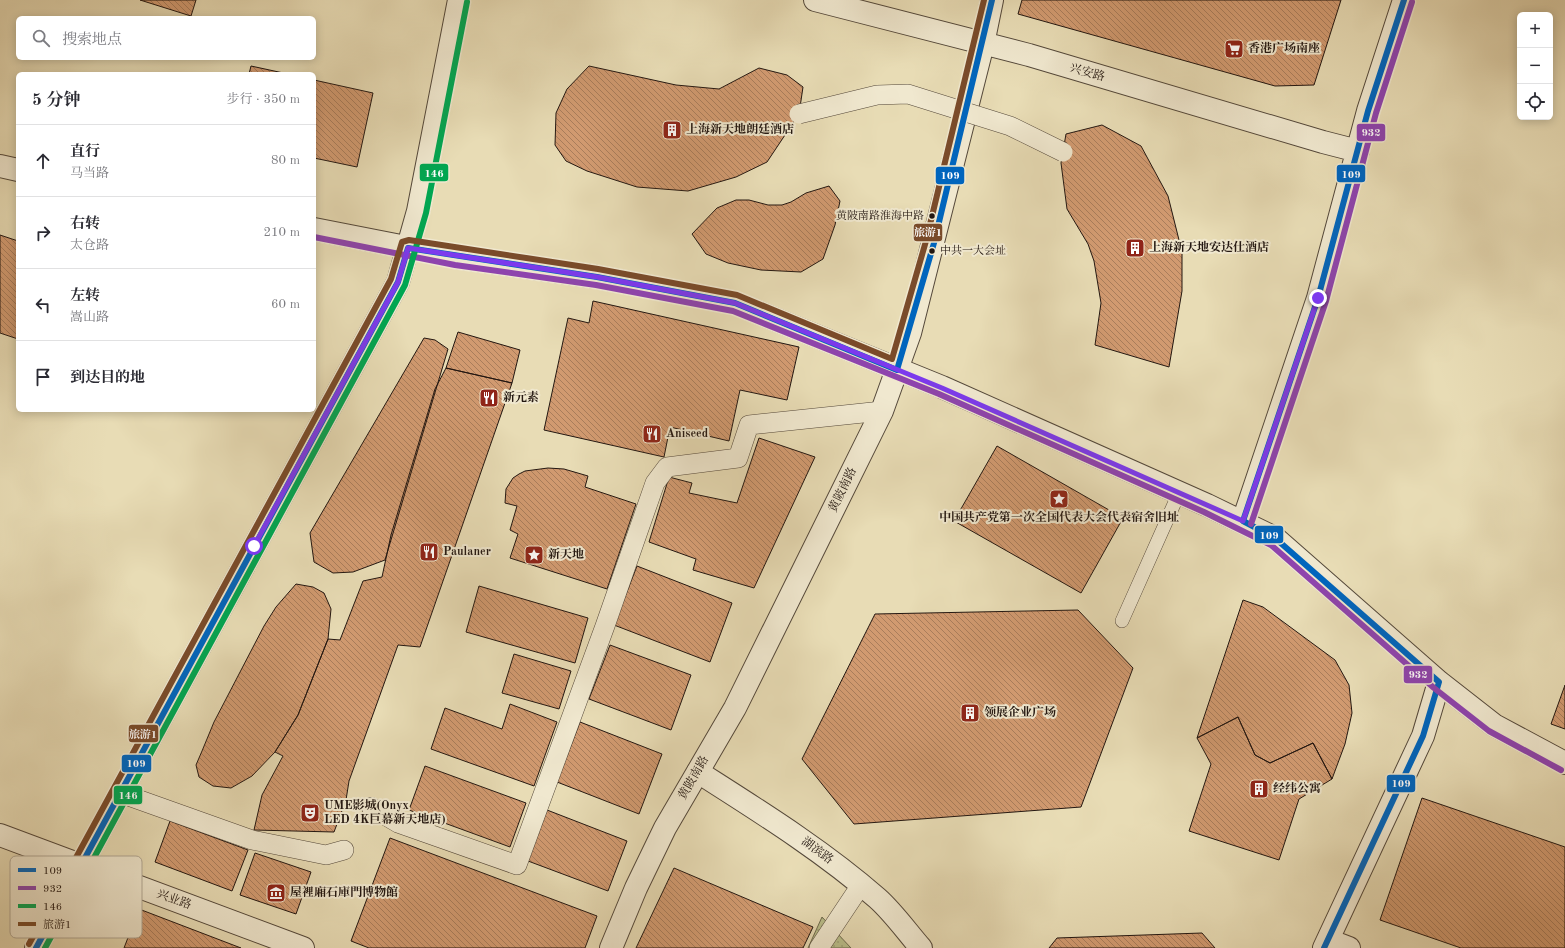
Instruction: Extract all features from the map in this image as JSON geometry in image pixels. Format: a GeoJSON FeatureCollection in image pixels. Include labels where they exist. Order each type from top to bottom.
{"type":"FeatureCollection","features":[{"type":"Feature","properties":{"kind":"street"},"geometry":{"type":"LineString","coordinates":[[86,856],[398,282],[418,211],[459,0]]}},
{"type":"Feature","properties":{"kind":"street","name":"兴安路"},"geometry":{"type":"LineString","coordinates":[[815,0],[1029,55],[1358,151]]}},
{"type":"Feature","properties":{"kind":"street","name":"黄陂南路"},"geometry":{"type":"LineString","coordinates":[[611,948],[636,888],[665,828],[735,708],[882,412],[910,333],[983,44],[992,0]]}},
{"type":"Feature","properties":{"kind":"street"},"geometry":{"type":"LineString","coordinates":[[1243,521],[1318,298],[1368,111],[1404,0]]}},
{"type":"Feature","properties":{"kind":"street"},"geometry":{"type":"LineString","coordinates":[[799,114],[877,95],[908,94],[1010,126],[1063,152]]}},
{"type":"Feature","properties":{"kind":"street"},"geometry":{"type":"LineString","coordinates":[[0,166],[16,170]]}},
{"type":"Feature","properties":{"kind":"street"},"geometry":{"type":"LineString","coordinates":[[316,229],[408,248],[597,277],[735,303],[942,388],[1179,492],[1243,521],[1275,538],[1439,682],[1494,725],[1565,764]]}},
{"type":"Feature","properties":{"kind":"street"},"geometry":{"type":"LineString","coordinates":[[371,807],[398,823],[517,865],[605,626],[655,483],[667,467],[738,458],[749,425],[882,412]]}},
{"type":"Feature","properties":{"kind":"street"},"geometry":{"type":"LineString","coordinates":[[1349,948],[1326,944],[1423,736],[1439,682]]}},
{"type":"Feature","properties":{"kind":"street","name":"湖滨路"},"geometry":{"type":"LineString","coordinates":[[698,772],[812,847],[861,885],[878,899],[921,948]]}},
{"type":"Feature","properties":{"kind":"street"},"geometry":{"type":"LineString","coordinates":[[120,793],[252,840],[326,855],[344,850]]}},
{"type":"Feature","properties":{"kind":"street","name":"兴业路"},"geometry":{"type":"LineString","coordinates":[[0,835],[55,856]]}},
{"type":"Feature","properties":{"kind":"street"},"geometry":{"type":"LineString","coordinates":[[819,948],[861,885]]}},
{"type":"Feature","properties":{"kind":"street","name":"兴业路"},"geometry":{"type":"LineString","coordinates":[[142,889],[303,948]]}},
{"type":"Feature","properties":{"kind":"street"},"geometry":{"type":"LineString","coordinates":[[36,948],[41,938]]}},
{"type":"Feature","properties":{"kind":"lane"},"geometry":{"type":"LineString","coordinates":[[1122,621],[1179,492]]}},
{"type":"Feature","properties":{"kind":"green space"},"geometry":{"type":"Polygon","coordinates":[[[822,917],[851,948],[808,948],[822,917]]]}},
{"type":"Feature","properties":{"kind":"building"},"geometry":{"type":"Polygon","coordinates":[[[140,0],[196,0],[191,16],[140,0]]]}},
{"type":"Feature","properties":{"kind":"building","name":"香港广场南座"},"geometry":{"type":"Polygon","coordinates":[[[1022,0],[1341,0],[1314,85],[1275,86],[1018,14],[1022,0]]]}},
{"type":"Feature","properties":{"kind":"building"},"geometry":{"type":"Polygon","coordinates":[[[251,66],[279,72],[250,72],[251,66]]]}},
{"type":"Feature","properties":{"kind":"building","name":"上海新天地朗廷酒店"},"geometry":{"type":"Polygon","coordinates":[[[589,66],[676,85],[719,89],[759,68],[787,75],[803,87],[799,114],[767,162],[736,177],[688,191],[637,187],[587,171],[566,161],[555,145],[556,113],[567,89],[589,66]]]}},
{"type":"Feature","properties":{"kind":"building"},"geometry":{"type":"Polygon","coordinates":[[[316,80],[373,93],[357,167],[316,158],[316,80]]]}},
{"type":"Feature","properties":{"kind":"building","name":"上海新天地安达仕酒店"},"geometry":{"type":"Polygon","coordinates":[[[1102,125],[1141,146],[1168,196],[1182,252],[1182,291],[1169,367],[1095,345],[1101,303],[1094,261],[1088,244],[1067,209],[1061,163],[1066,134],[1102,125]]]}},
{"type":"Feature","properties":{"kind":"building"},"geometry":{"type":"Polygon","coordinates":[[[829,186],[840,201],[835,225],[823,259],[801,272],[761,270],[728,263],[706,254],[692,234],[717,208],[736,200],[749,200],[768,205],[782,205],[791,202],[806,193],[829,186]]]}},
{"type":"Feature","properties":{"kind":"building"},"geometry":{"type":"Polygon","coordinates":[[[0,235],[16,240],[16,338],[0,333],[0,235]]]}},
{"type":"Feature","properties":{"kind":"building"},"geometry":{"type":"Polygon","coordinates":[[[593,301],[799,347],[787,400],[740,390],[729,441],[670,427],[664,457],[544,430],[568,318],[589,323],[593,301]]]}},
{"type":"Feature","properties":{"kind":"building"},"geometry":{"type":"Polygon","coordinates":[[[458,332],[520,350],[512,383],[446,368],[458,332]]]}},
{"type":"Feature","properties":{"kind":"building"},"geometry":{"type":"Polygon","coordinates":[[[424,338],[435,340],[448,349],[385,560],[353,572],[333,573],[314,562],[310,533],[424,338]]]}},
{"type":"Feature","properties":{"kind":"building"},"geometry":{"type":"Polygon","coordinates":[[[446,368],[512,383],[420,647],[398,645],[349,781],[346,800],[334,832],[254,830],[262,795],[283,756],[275,752],[298,715],[328,639],[340,640],[363,581],[382,577],[391,535],[435,389],[446,368]]]}},
{"type":"Feature","properties":{"kind":"building"},"geometry":{"type":"Polygon","coordinates":[[[759,438],[815,457],[754,588],[693,570],[696,559],[649,542],[669,477],[692,483],[689,493],[737,503],[759,438]]]}},
{"type":"Feature","properties":{"kind":"building"},"geometry":{"type":"Polygon","coordinates":[[[997,446],[1123,518],[1081,593],[954,521],[997,446]]]}},
{"type":"Feature","properties":{"kind":"building"},"geometry":{"type":"Polygon","coordinates":[[[548,468],[564,469],[588,476],[585,487],[636,504],[607,589],[510,558],[518,534],[510,530],[517,506],[505,503],[506,489],[513,478],[525,471],[548,468]]]}},
{"type":"Feature","properties":{"kind":"building"},"geometry":{"type":"Polygon","coordinates":[[[637,566],[732,603],[710,662],[614,625],[637,566]]]}},
{"type":"Feature","properties":{"kind":"building"},"geometry":{"type":"Polygon","coordinates":[[[296,584],[313,587],[324,593],[331,609],[328,639],[298,715],[275,752],[252,776],[231,788],[213,786],[199,777],[196,765],[214,722],[264,626],[276,607],[296,584]]]}},
{"type":"Feature","properties":{"kind":"building"},"geometry":{"type":"Polygon","coordinates":[[[479,586],[588,618],[575,663],[466,632],[479,586]]]}},
{"type":"Feature","properties":{"kind":"building"},"geometry":{"type":"Polygon","coordinates":[[[1243,600],[1263,607],[1335,660],[1349,685],[1352,713],[1345,744],[1332,779],[1313,743],[1270,763],[1255,755],[1238,717],[1197,738],[1243,600]]]}},
{"type":"Feature","properties":{"kind":"building","name":"领展企业广场"},"geometry":{"type":"Polygon","coordinates":[[[1078,610],[1133,668],[1081,807],[854,824],[802,759],[875,614],[1078,610]]]}},
{"type":"Feature","properties":{"kind":"building"},"geometry":{"type":"Polygon","coordinates":[[[610,645],[691,675],[671,730],[589,699],[610,645]]]}},
{"type":"Feature","properties":{"kind":"building"},"geometry":{"type":"Polygon","coordinates":[[[514,654],[571,671],[559,709],[502,693],[514,654]]]}},
{"type":"Feature","properties":{"kind":"building"},"geometry":{"type":"Polygon","coordinates":[[[1565,685],[1565,729],[1551,724],[1565,685]]]}},
{"type":"Feature","properties":{"kind":"building"},"geometry":{"type":"Polygon","coordinates":[[[510,704],[557,722],[534,786],[431,749],[445,708],[502,729],[510,704]]]}},
{"type":"Feature","properties":{"kind":"building","name":"经纬公寓"},"geometry":{"type":"Polygon","coordinates":[[[1238,717],[1255,755],[1270,763],[1313,743],[1332,779],[1299,799],[1279,860],[1189,831],[1211,764],[1197,738],[1238,717]]]}},
{"type":"Feature","properties":{"kind":"building"},"geometry":{"type":"Polygon","coordinates":[[[580,722],[662,754],[639,814],[557,782],[580,722]]]}},
{"type":"Feature","properties":{"kind":"building"},"geometry":{"type":"Polygon","coordinates":[[[425,766],[526,803],[510,847],[409,810],[425,766]]]}},
{"type":"Feature","properties":{"kind":"building"},"geometry":{"type":"Polygon","coordinates":[[[1422,798],[1565,847],[1565,948],[1461,948],[1380,920],[1422,798]]]}},
{"type":"Feature","properties":{"kind":"building"},"geometry":{"type":"Polygon","coordinates":[[[547,810],[627,841],[608,891],[528,861],[547,810]]]}},
{"type":"Feature","properties":{"kind":"building"},"geometry":{"type":"Polygon","coordinates":[[[170,821],[248,850],[232,891],[155,862],[170,821]]]}},
{"type":"Feature","properties":{"kind":"building"},"geometry":{"type":"Polygon","coordinates":[[[390,838],[597,916],[585,948],[369,948],[351,941],[390,838]]]}},
{"type":"Feature","properties":{"kind":"building"},"geometry":{"type":"Polygon","coordinates":[[[255,853],[311,872],[296,914],[240,895],[255,853]]]}},
{"type":"Feature","properties":{"kind":"building"},"geometry":{"type":"Polygon","coordinates":[[[674,868],[813,927],[803,948],[636,948],[674,868]]]}},
{"type":"Feature","properties":{"kind":"building"},"geometry":{"type":"Polygon","coordinates":[[[142,910],[241,948],[124,948],[128,938],[142,938],[142,910]]]}},
{"type":"Feature","properties":{"kind":"building"},"geometry":{"type":"Polygon","coordinates":[[[1202,933],[1215,948],[1049,948],[1057,938],[1202,933]]]}},
{"type":"Feature","properties":{"kind":"transit line","name":"旅游1"},"geometry":{"type":"LineString","coordinates":[[77,856],[391,279],[402,242],[409,240],[598,269],[737,295],[892,359],[926,241],[984,0]]}},
{"type":"Feature","properties":{"kind":"transit line","name":"109"},"geometry":{"type":"LineString","coordinates":[[86,856],[398,282],[408,248],[597,277],[735,303],[897,370],[934,243],[992,0]]}},
{"type":"Feature","properties":{"kind":"transit line","name":"109"},"geometry":{"type":"LineString","coordinates":[[1324,948],[1423,736],[1439,682],[1275,538],[1243,521],[1318,298],[1368,111],[1404,0]]}},
{"type":"Feature","properties":{"kind":"transit line","name":"146"},"geometry":{"type":"LineString","coordinates":[[95,856],[405,285],[426,213],[467,2]]}},
{"type":"Feature","properties":{"kind":"transit line","name":"932"},"geometry":{"type":"LineString","coordinates":[[1251,524],[1326,301],[1376,113],[1412,2]]}},
{"type":"Feature","properties":{"kind":"transit line","name":"932"},"geometry":{"type":"LineString","coordinates":[[316,237],[455,265],[596,285],[733,311],[939,394],[1204,512],[1271,545],[1434,688],[1489,731],[1561,770]]}},
{"type":"Feature","properties":{"kind":"transit line","name":"旅游1"},"geometry":{"type":"LineString","coordinates":[[29,944],[32,938]]}},
{"type":"Feature","properties":{"kind":"transit line","name":"109"},"geometry":{"type":"LineString","coordinates":[[36,948],[41,938]]}},
{"type":"Feature","properties":{"kind":"transit line","name":"146"},"geometry":{"type":"LineString","coordinates":[[45,948],[50,938]]}},
{"type":"Feature","properties":{"kind":"place","name":"香港广场南座"},"geometry":{"type":"Point","coordinates":[1234,49]}},
{"type":"Feature","properties":{"kind":"place","name":"上海新天地朗廷酒店"},"geometry":{"type":"Point","coordinates":[672,130]}},
{"type":"Feature","properties":{"kind":"place","name":"黄陂南路淮海中路"},"geometry":{"type":"Point","coordinates":[932,216]}},
{"type":"Feature","properties":{"kind":"place","name":"上海新天地安达仕酒店"},"geometry":{"type":"Point","coordinates":[1135,248]}},
{"type":"Feature","properties":{"kind":"place","name":"中共一大会址"},"geometry":{"type":"Point","coordinates":[932,251]}},
{"type":"Feature","properties":{"kind":"place","name":"新元素"},"geometry":{"type":"Point","coordinates":[489,398]}},
{"type":"Feature","properties":{"kind":"place","name":"Aniseed"},"geometry":{"type":"Point","coordinates":[652,434]}},
{"type":"Feature","properties":{"kind":"place","name":"中国共产党第一次全国代表大会代表宿舍旧址"},"geometry":{"type":"Point","coordinates":[1059,499]}},
{"type":"Feature","properties":{"kind":"place","name":"Paulaner"},"geometry":{"type":"Point","coordinates":[429,552]}},
{"type":"Feature","properties":{"kind":"place","name":"新天地"},"geometry":{"type":"Point","coordinates":[534,555]}},
{"type":"Feature","properties":{"kind":"place","name":"领展企业广场"},"geometry":{"type":"Point","coordinates":[970,713]}},
{"type":"Feature","properties":{"kind":"place","name":"经纬公寓"},"geometry":{"type":"Point","coordinates":[1259,789]}},
{"type":"Feature","properties":{"kind":"place","name":"UME影城(Onyx LED 4K巨幕新天地店)"},"geometry":{"type":"Point","coordinates":[310,813]}},
{"type":"Feature","properties":{"kind":"place","name":"屋裡廂石庫門博物館"},"geometry":{"type":"Point","coordinates":[276,893]}},
{"type":"Feature","properties":{"kind":"route"},"geometry":{"type":"LineString","coordinates":[[254,546],[398,282],[408,248],[457,257],[597,277],[735,303],[942,388],[1243,521],[1318,298]]}}]}
